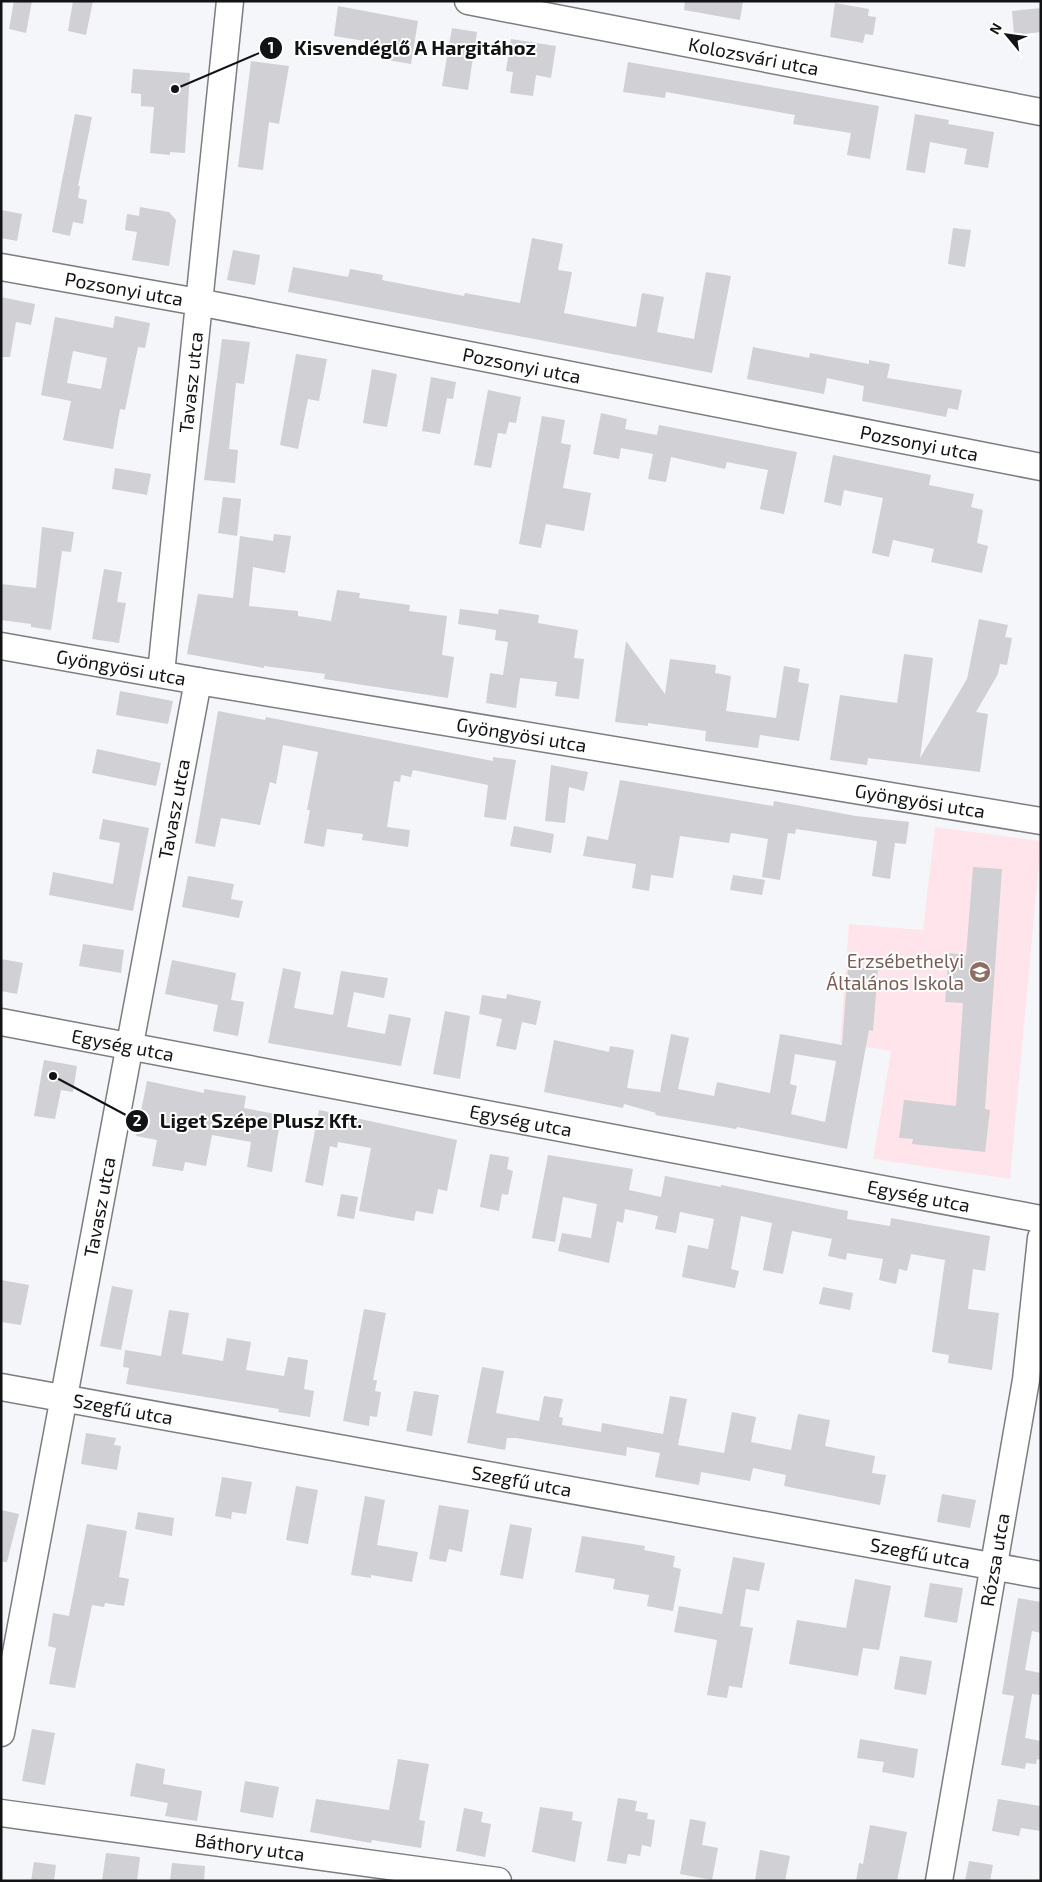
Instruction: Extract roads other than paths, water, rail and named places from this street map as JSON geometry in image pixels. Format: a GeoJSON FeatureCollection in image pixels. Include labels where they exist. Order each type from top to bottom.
{"type":"FeatureCollection","features":[{"type":"Feature","properties":{"kind":"street","name":"Tavasz utca"},"geometry":{"type":"LineString","coordinates":[[161,673],[230,1]]}},
{"type":"Feature","properties":{"kind":"street","name":"Kolozsvári utca"},"geometry":{"type":"LineString","coordinates":[[468,1],[1041,112]]}},
{"type":"Feature","properties":{"kind":"street","name":"Pozsonyi utca"},"geometry":{"type":"LineString","coordinates":[[1,267],[198,302],[1041,466]]}},
{"type":"Feature","properties":{"kind":"street","name":"Gyöngyösi utca"},"geometry":{"type":"LineString","coordinates":[[1,646],[198,681],[1041,821]]}},
{"type":"Feature","properties":{"kind":"street","name":"Tavasz utca"},"geometry":{"type":"LineString","coordinates":[[1,1733],[65,1399],[128,1046],[198,681]]}},
{"type":"Feature","properties":{"kind":"street","name":"Egység utca"},"geometry":{"type":"LineString","coordinates":[[1,1022],[1041,1219]]}},
{"type":"Feature","properties":{"kind":"street","name":"Rózsa utca"},"geometry":{"type":"LineString","coordinates":[[938,1881],[1026,1380],[1041,1238]]}},
{"type":"Feature","properties":{"kind":"street","name":"Szegfű utca"},"geometry":{"type":"LineString","coordinates":[[1,1387],[1041,1574]]}},
{"type":"Feature","properties":{"kind":"street","name":"Báthory utca"},"geometry":{"type":"LineString","coordinates":[[1,1813],[498,1881]]}},
{"type":"Feature","properties":{"kind":"place","name":"Kisvendéglő A Hargitához"},"geometry":{"type":"Point","coordinates":[175,89]}},
{"type":"Feature","properties":{"kind":"place","name":"Erzsébethelyi Általános Iskola"},"geometry":{"type":"Point","coordinates":[980,972]}},
{"type":"Feature","properties":{"kind":"place","name":"Liget Szépe Plusz Kft."},"geometry":{"type":"Point","coordinates":[53,1076]}}]}
